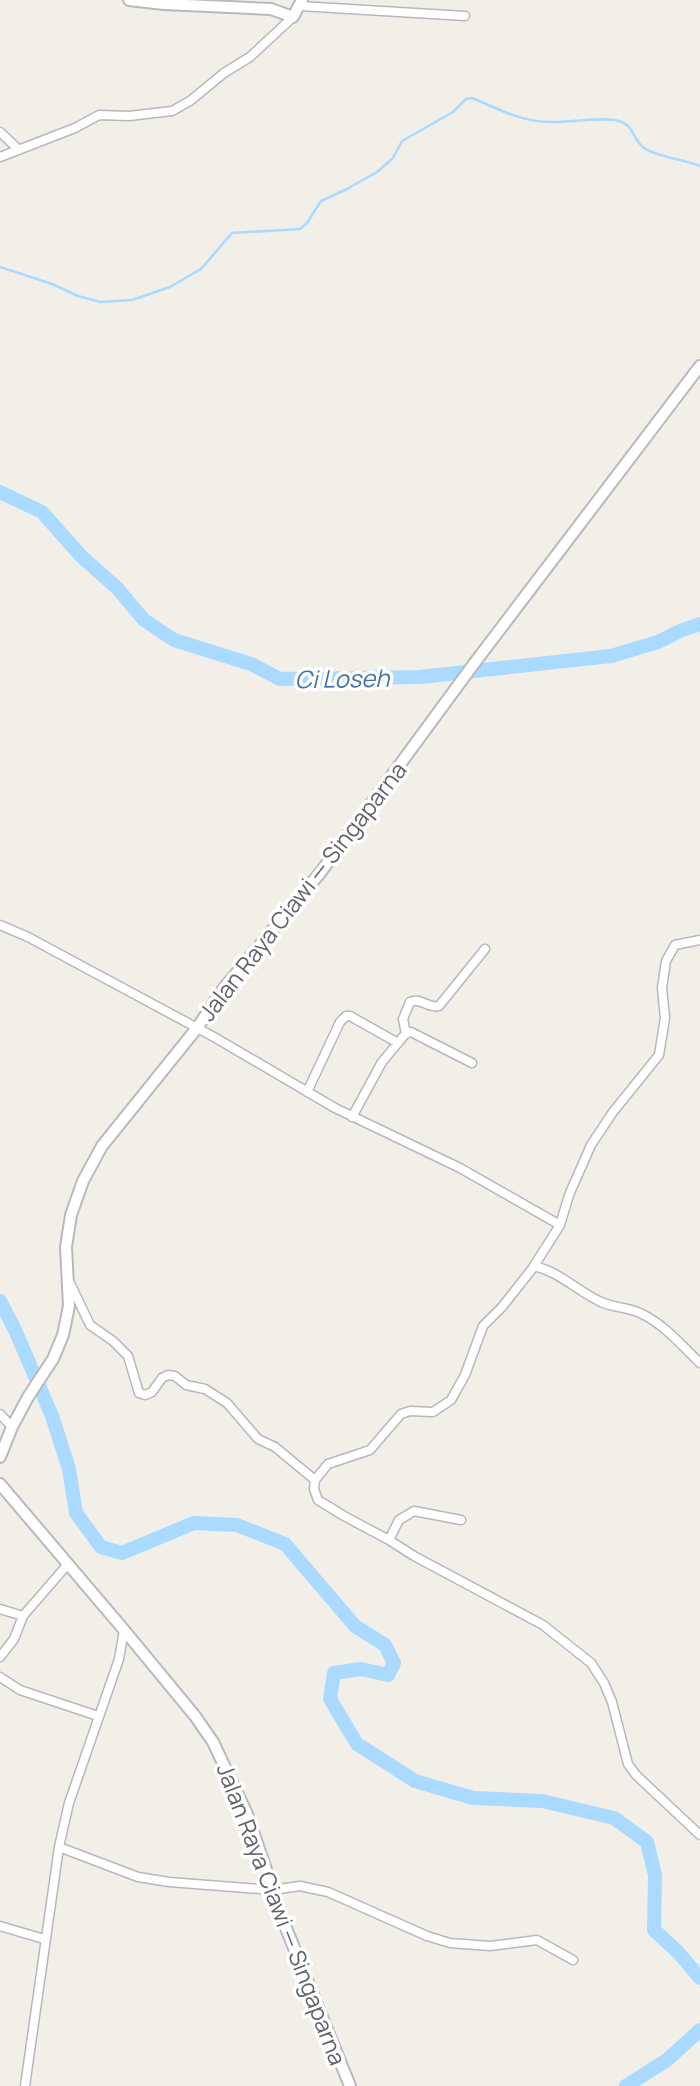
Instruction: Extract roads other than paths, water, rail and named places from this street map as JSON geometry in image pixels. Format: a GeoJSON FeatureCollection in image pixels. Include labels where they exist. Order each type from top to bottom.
{"type":"FeatureCollection","features":[{"type":"Feature","properties":{"kind":"main road"},"geometry":{"type":"LineString","coordinates":[[129,0],[271,9],[293,17],[301,3]]}},
{"type":"Feature","properties":{"kind":"main road","name":"Jalan Raya Ciawi — Singaparna"},"geometry":{"type":"LineString","coordinates":[[0,1457],[12,1427],[53,1359],[64,1335],[69,1306],[66,1247],[71,1214],[83,1181],[102,1146],[197,1028],[224,988],[320,873],[455,688],[700,366]]}},
{"type":"Feature","properties":{"kind":"main road","name":"Jalan Raya Ciawi — Singaparna"},"geometry":{"type":"LineString","coordinates":[[0,1484],[124,1630],[213,1742],[247,1814],[272,1890],[350,2086]]}},
{"type":"Feature","properties":{"kind":"street"},"geometry":{"type":"LineString","coordinates":[[301,3],[465,16]]}},
{"type":"Feature","properties":{"kind":"street"},"geometry":{"type":"LineString","coordinates":[[0,157],[75,128],[99,115],[129,116],[172,111],[190,102],[224,73],[250,57],[293,17]]}},
{"type":"Feature","properties":{"kind":"street"},"geometry":{"type":"LineString","coordinates":[[0,132],[19,150]]}},
{"type":"Feature","properties":{"kind":"street"},"geometry":{"type":"LineString","coordinates":[[0,925],[28,937],[197,1028],[352,1117],[460,1168],[560,1225]]}},
{"type":"Feature","properties":{"kind":"street"},"geometry":{"type":"LineString","coordinates":[[700,940],[675,945],[666,961],[662,988],[666,1018],[659,1055],[613,1112],[591,1145],[569,1195],[560,1225],[534,1266],[502,1307],[483,1326],[465,1375],[451,1400],[433,1412],[410,1411],[401,1414],[370,1450],[328,1464],[315,1480],[314,1489],[318,1500],[414,1556],[544,1625],[591,1663],[604,1682],[612,1702],[628,1764],[636,1775],[700,1835]]}},
{"type":"Feature","properties":{"kind":"street"},"geometry":{"type":"LineString","coordinates":[[405,1034],[404,1019],[410,1002],[418,1000],[432,1007],[439,1006],[485,949]]}},
{"type":"Feature","properties":{"kind":"street"},"geometry":{"type":"LineString","coordinates":[[307,1092],[345,1016],[350,1016],[397,1043]]}},
{"type":"Feature","properties":{"kind":"street"},"geometry":{"type":"LineString","coordinates":[[352,1117],[382,1062],[405,1034],[411,1032],[472,1063]]}},
{"type":"Feature","properties":{"kind":"street"},"geometry":{"type":"LineString","coordinates":[[534,1266],[545,1268],[564,1278],[602,1303],[627,1308],[659,1323],[700,1363]]}},
{"type":"Feature","properties":{"kind":"street"},"geometry":{"type":"LineString","coordinates":[[66,1271],[90,1325],[116,1343],[128,1356],[139,1393],[145,1395],[152,1392],[167,1375],[175,1376],[186,1385],[205,1389],[227,1403],[258,1438],[275,1447],[315,1480]]}},
{"type":"Feature","properties":{"kind":"street"},"geometry":{"type":"LineString","coordinates":[[0,1414],[12,1427]]}},
{"type":"Feature","properties":{"kind":"street"},"geometry":{"type":"LineString","coordinates":[[390,1540],[396,1524],[414,1511],[461,1520]]}},
{"type":"Feature","properties":{"kind":"street"},"geometry":{"type":"LineString","coordinates":[[0,1657],[15,1639],[23,1616],[68,1564]]}},
{"type":"Feature","properties":{"kind":"street"},"geometry":{"type":"LineString","coordinates":[[0,1609],[23,1616]]}},
{"type":"Feature","properties":{"kind":"street"},"geometry":{"type":"LineString","coordinates":[[25,2086],[59,1847],[69,1803],[119,1659],[124,1630]]}},
{"type":"Feature","properties":{"kind":"street"},"geometry":{"type":"LineString","coordinates":[[0,1677],[20,1690],[98,1716]]}},
{"type":"Feature","properties":{"kind":"street"},"geometry":{"type":"LineString","coordinates":[[59,1847],[138,1877],[272,1890],[300,1886],[328,1892],[427,1936],[450,1943],[489,1946],[537,1940],[573,1960]]}},
{"type":"Feature","properties":{"kind":"street"},"geometry":{"type":"LineString","coordinates":[[0,1926],[44,1939]]}},
{"type":"Feature","properties":{"kind":"waterway"},"geometry":{"type":"LineString","coordinates":[[0,267],[100,302],[132,300],[170,287],[201,269],[232,233],[300,229],[321,201],[377,172],[393,158],[402,141],[453,112],[466,99],[472,98],[529,120],[619,121],[628,126],[640,145],[649,151],[700,166]]}},
{"type":"Feature","properties":{"kind":"waterway","name":"Ci Loseh"},"geometry":{"type":"LineString","coordinates":[[0,492],[42,512],[81,556],[117,588],[144,620],[174,640],[251,664],[280,679],[420,677],[611,656],[658,642],[700,624]]}},
{"type":"Feature","properties":{"kind":"waterway"},"geometry":{"type":"LineString","coordinates":[[0,1301],[52,1416],[69,1469],[76,1513],[101,1547],[122,1553],[194,1523],[237,1525],[285,1544],[355,1626],[385,1645],[394,1663],[388,1675],[361,1669],[334,1673],[330,1699],[357,1744],[415,1781],[473,1798],[542,1801],[614,1818],[647,1842],[655,1875],[654,1930],[678,1952],[700,1978]]}},
{"type":"Feature","properties":{"kind":"waterway"},"geometry":{"type":"LineString","coordinates":[[626,2086],[667,2060],[700,2030]]}}]}
